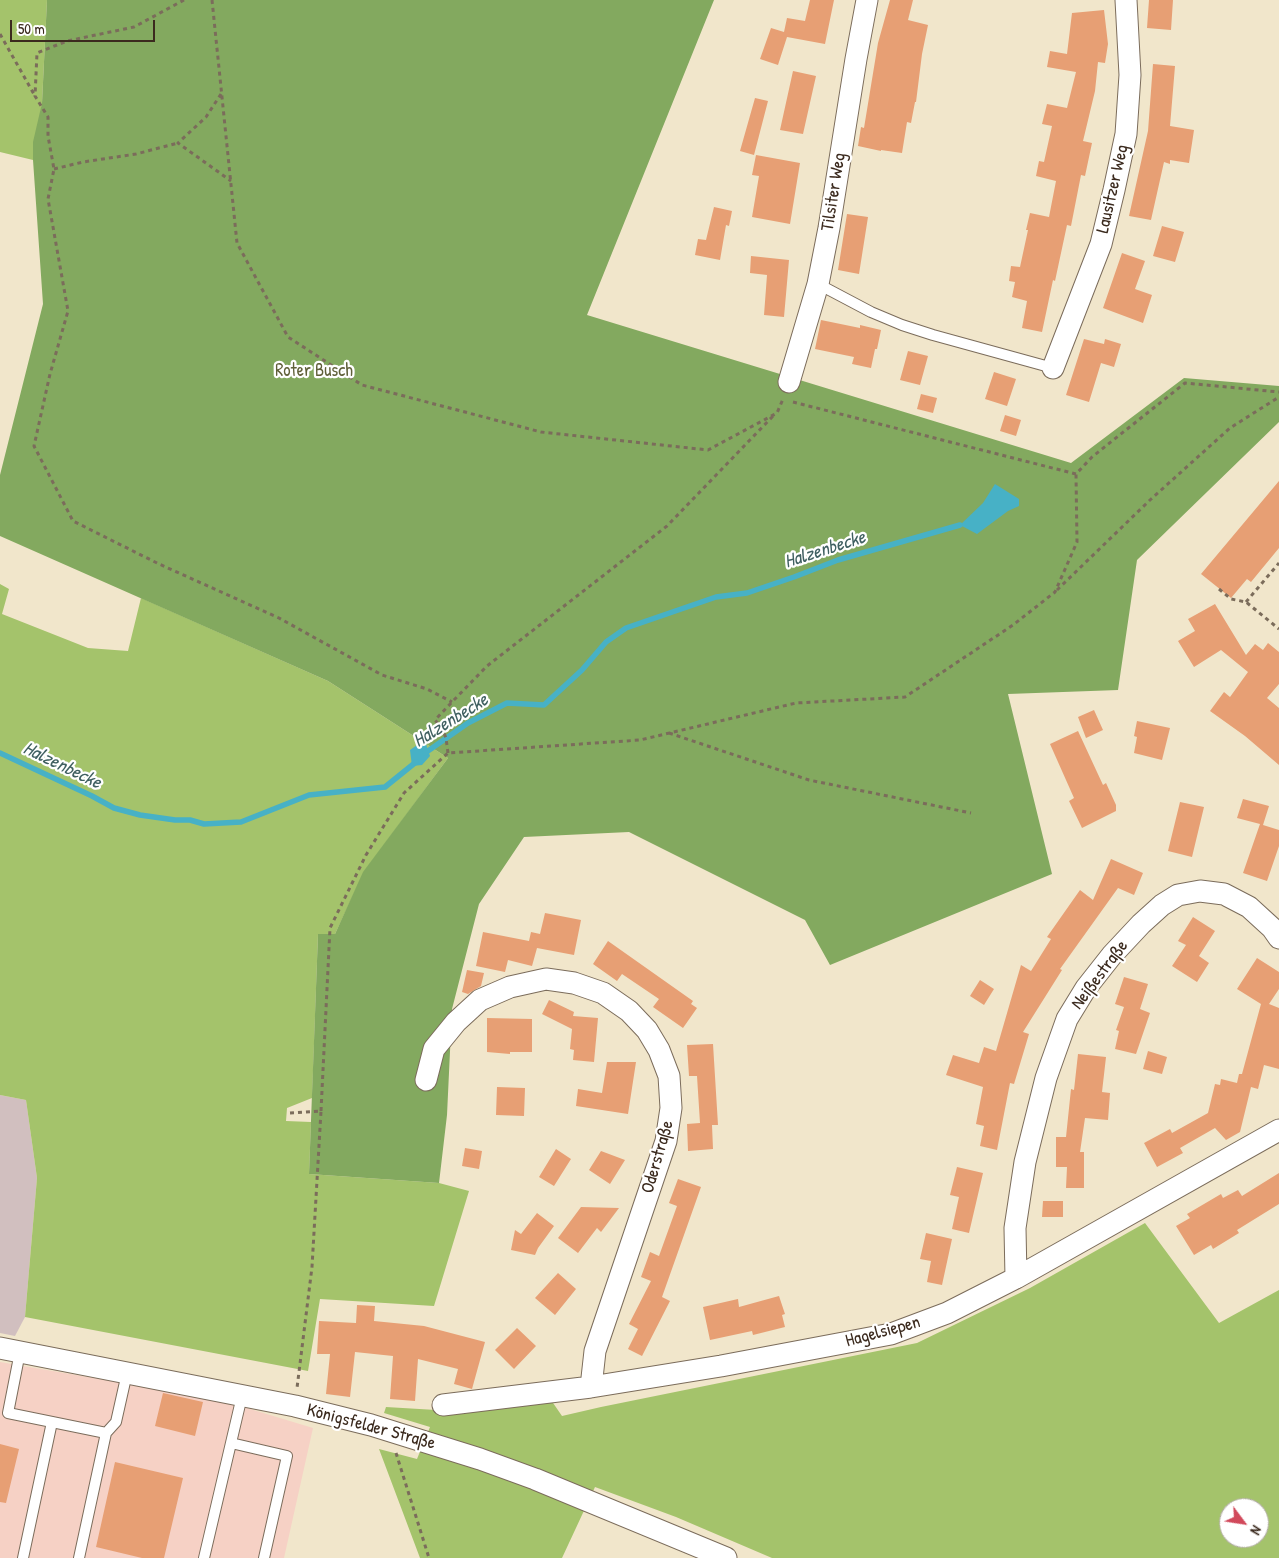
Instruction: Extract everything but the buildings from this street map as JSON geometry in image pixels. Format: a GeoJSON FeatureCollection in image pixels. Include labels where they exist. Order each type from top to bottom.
{"type":"FeatureCollection","features":[{"type":"Feature","properties":{"kind":"street","name":"Tilsiter Weg"},"geometry":{"type":"LineString","coordinates":[[786,391],[818,284],[866,0]]}},
{"type":"Feature","properties":{"kind":"street","name":"Lausitzer Weg"},"geometry":{"type":"LineString","coordinates":[[1053,368],[1101,244],[1126,134],[1130,75],[1126,0]]}},
{"type":"Feature","properties":{"kind":"street","name":"Neißestraße"},"geometry":{"type":"LineString","coordinates":[[1016,1278],[1015,1228],[1025,1162],[1046,1078],[1067,1019],[1091,981],[1141,924],[1162,905],[1178,895],[1200,891],[1224,894],[1249,907],[1272,928],[1279,938]]}},
{"type":"Feature","properties":{"kind":"street","name":"Oderstraße"},"geometry":{"type":"LineString","coordinates":[[426,1080],[434,1049],[456,1022],[480,1000],[510,987],[546,980],[574,983],[602,993],[629,1011],[647,1030],[659,1050],[669,1076],[671,1108],[666,1141],[596,1350],[591,1387]]}},
{"type":"Feature","properties":{"kind":"street","name":"Hagelsiepen"},"geometry":{"type":"LineString","coordinates":[[443,1405],[591,1387],[721,1366],[891,1334],[947,1313],[1016,1278],[1279,1130]]}},
{"type":"Feature","properties":{"kind":"street","name":"Königsfelder Straße"},"geometry":{"type":"LineString","coordinates":[[10,1350],[295,1406],[394,1432],[480,1459],[535,1479],[726,1558]]}},
{"type":"Feature","properties":{"kind":"lane"},"geometry":{"type":"LineString","coordinates":[[818,284],[902,325],[1053,368]]}},
{"type":"Feature","properties":{"kind":"lane"},"geometry":{"type":"LineString","coordinates":[[10,1350],[8,1412],[106,1433]]}},
{"type":"Feature","properties":{"kind":"lane"},"geometry":{"type":"LineString","coordinates":[[79,1558],[106,1433],[116,1422],[127,1373]]}},
{"type":"Feature","properties":{"kind":"lane"},"geometry":{"type":"LineString","coordinates":[[204,1558],[242,1396]]}},
{"type":"Feature","properties":{"kind":"lane"},"geometry":{"type":"LineString","coordinates":[[23,1558],[52,1422]]}},
{"type":"Feature","properties":{"kind":"lane"},"geometry":{"type":"LineString","coordinates":[[231,1443],[287,1456],[264,1558]]}},
{"type":"Feature","properties":{"kind":"path"},"geometry":{"type":"LineString","coordinates":[[35,96],[37,53],[67,41],[134,27],[184,0]]}},
{"type":"Feature","properties":{"kind":"path"},"geometry":{"type":"LineString","coordinates":[[212,0],[237,243],[288,337],[362,385],[541,432],[708,450],[776,413]]}},
{"type":"Feature","properties":{"kind":"path"},"geometry":{"type":"LineString","coordinates":[[0,34],[48,117],[48,136],[54,169],[48,200],[68,311],[50,374],[34,446],[73,521],[160,564],[279,618],[382,676],[427,689],[452,702]]}},
{"type":"Feature","properties":{"kind":"path"},"geometry":{"type":"LineString","coordinates":[[54,169],[83,162],[136,154],[178,143],[206,117],[221,93]]}},
{"type":"Feature","properties":{"kind":"path"},"geometry":{"type":"LineString","coordinates":[[178,143],[231,181]]}},
{"type":"Feature","properties":{"kind":"path"},"geometry":{"type":"LineString","coordinates":[[1055,592],[1077,542],[1076,474],[1092,457],[1185,383],[1279,392]]}},
{"type":"Feature","properties":{"kind":"path"},"geometry":{"type":"LineString","coordinates":[[448,753],[446,738],[442,728],[435,720],[487,666],[667,526],[776,413],[786,391],[1076,474]]}},
{"type":"Feature","properties":{"kind":"path"},"geometry":{"type":"LineString","coordinates":[[295,1406],[312,1267],[330,928],[366,855],[404,793],[448,753],[640,740],[796,703],[904,697],[1013,625],[1055,592],[1150,500],[1230,428],[1279,397]]}},
{"type":"Feature","properties":{"kind":"path"},"geometry":{"type":"LineString","coordinates":[[1246,602],[1279,563]]}},
{"type":"Feature","properties":{"kind":"path"},"geometry":{"type":"LineString","coordinates":[[1219,589],[1231,599],[1246,602],[1279,629]]}},
{"type":"Feature","properties":{"kind":"path"},"geometry":{"type":"LineString","coordinates":[[668,733],[809,780],[971,813]]}},
{"type":"Feature","properties":{"kind":"path"},"geometry":{"type":"LineString","coordinates":[[290,1112],[321,1111]]}},
{"type":"Feature","properties":{"kind":"path"},"geometry":{"type":"LineString","coordinates":[[394,1432],[396,1457],[429,1558]]}},
{"type":"Feature","properties":{"kind":"shaded area"},"geometry":{"type":"Polygon","coordinates":[[[0,1095],[26,1100],[37,1178],[25,1317],[15,1336],[0,1333],[0,1095]]]}},
{"type":"Feature","properties":{"kind":"shaded area"},"geometry":{"type":"Polygon","coordinates":[[[0,1362],[217,1399],[313,1428],[284,1558],[0,1558],[0,1362]]]}},
{"type":"Feature","properties":{"kind":"green space"},"geometry":{"type":"Polygon","coordinates":[[[0,0],[47,0],[42,103],[33,160],[0,152],[0,0]]]}},
{"type":"Feature","properties":{"kind":"green space","name":"Roter Busch"},"geometry":{"type":"Polygon","coordinates":[[[47,0],[714,0],[587,315],[1071,463],[1184,378],[1279,386],[1279,422],[1137,560],[1118,690],[1008,694],[1052,874],[830,965],[805,920],[629,832],[524,837],[479,904],[452,1009],[447,1115],[439,1183],[309,1174],[318,934],[335,934],[363,872],[448,758],[328,681],[0,536],[0,475],[43,304],[33,142],[42,103],[47,0]]]}},
{"type":"Feature","properties":{"kind":"green space"},"geometry":{"type":"Polygon","coordinates":[[[0,584],[9,589],[2,614],[88,648],[128,651],[141,598],[328,681],[448,758],[364,872],[335,934],[318,934],[312,1098],[287,1108],[286,1121],[311,1122],[309,1174],[439,1183],[469,1191],[434,1306],[320,1299],[308,1371],[25,1317],[37,1178],[26,1100],[0,1095],[0,584]]]}},
{"type":"Feature","properties":{"kind":"green space"},"geometry":{"type":"Polygon","coordinates":[[[1145,1223],[1219,1323],[1279,1290],[1279,1558],[772,1558],[676,1517],[595,1487],[562,1558],[420,1558],[379,1449],[417,1459],[430,1427],[384,1413],[386,1407],[436,1410],[551,1400],[562,1416],[917,1343],[1030,1288],[1145,1223]]]}},
{"type":"Feature","properties":{"kind":"water"},"geometry":{"type":"Polygon","coordinates":[[[995,484],[1019,499],[1019,506],[1008,511],[977,534],[960,525],[983,503],[995,484]]]}},
{"type":"Feature","properties":{"kind":"water"},"geometry":{"type":"Polygon","coordinates":[[[420,743],[426,744],[430,756],[422,765],[412,766],[410,750],[420,743]]]}},
{"type":"Feature","properties":{"kind":"waterway","name":"Halzenbecke"},"geometry":{"type":"LineString","coordinates":[[425,753],[468,723],[507,703],[544,705],[582,670],[606,642],[626,628],[716,597],[747,593],[838,560],[960,525]]}},
{"type":"Feature","properties":{"kind":"waterway","name":"Halzenbecke"},"geometry":{"type":"LineString","coordinates":[[0,753],[114,808],[140,815],[190,820],[204,824],[241,822],[309,795],[385,787],[416,762]]}}]}
